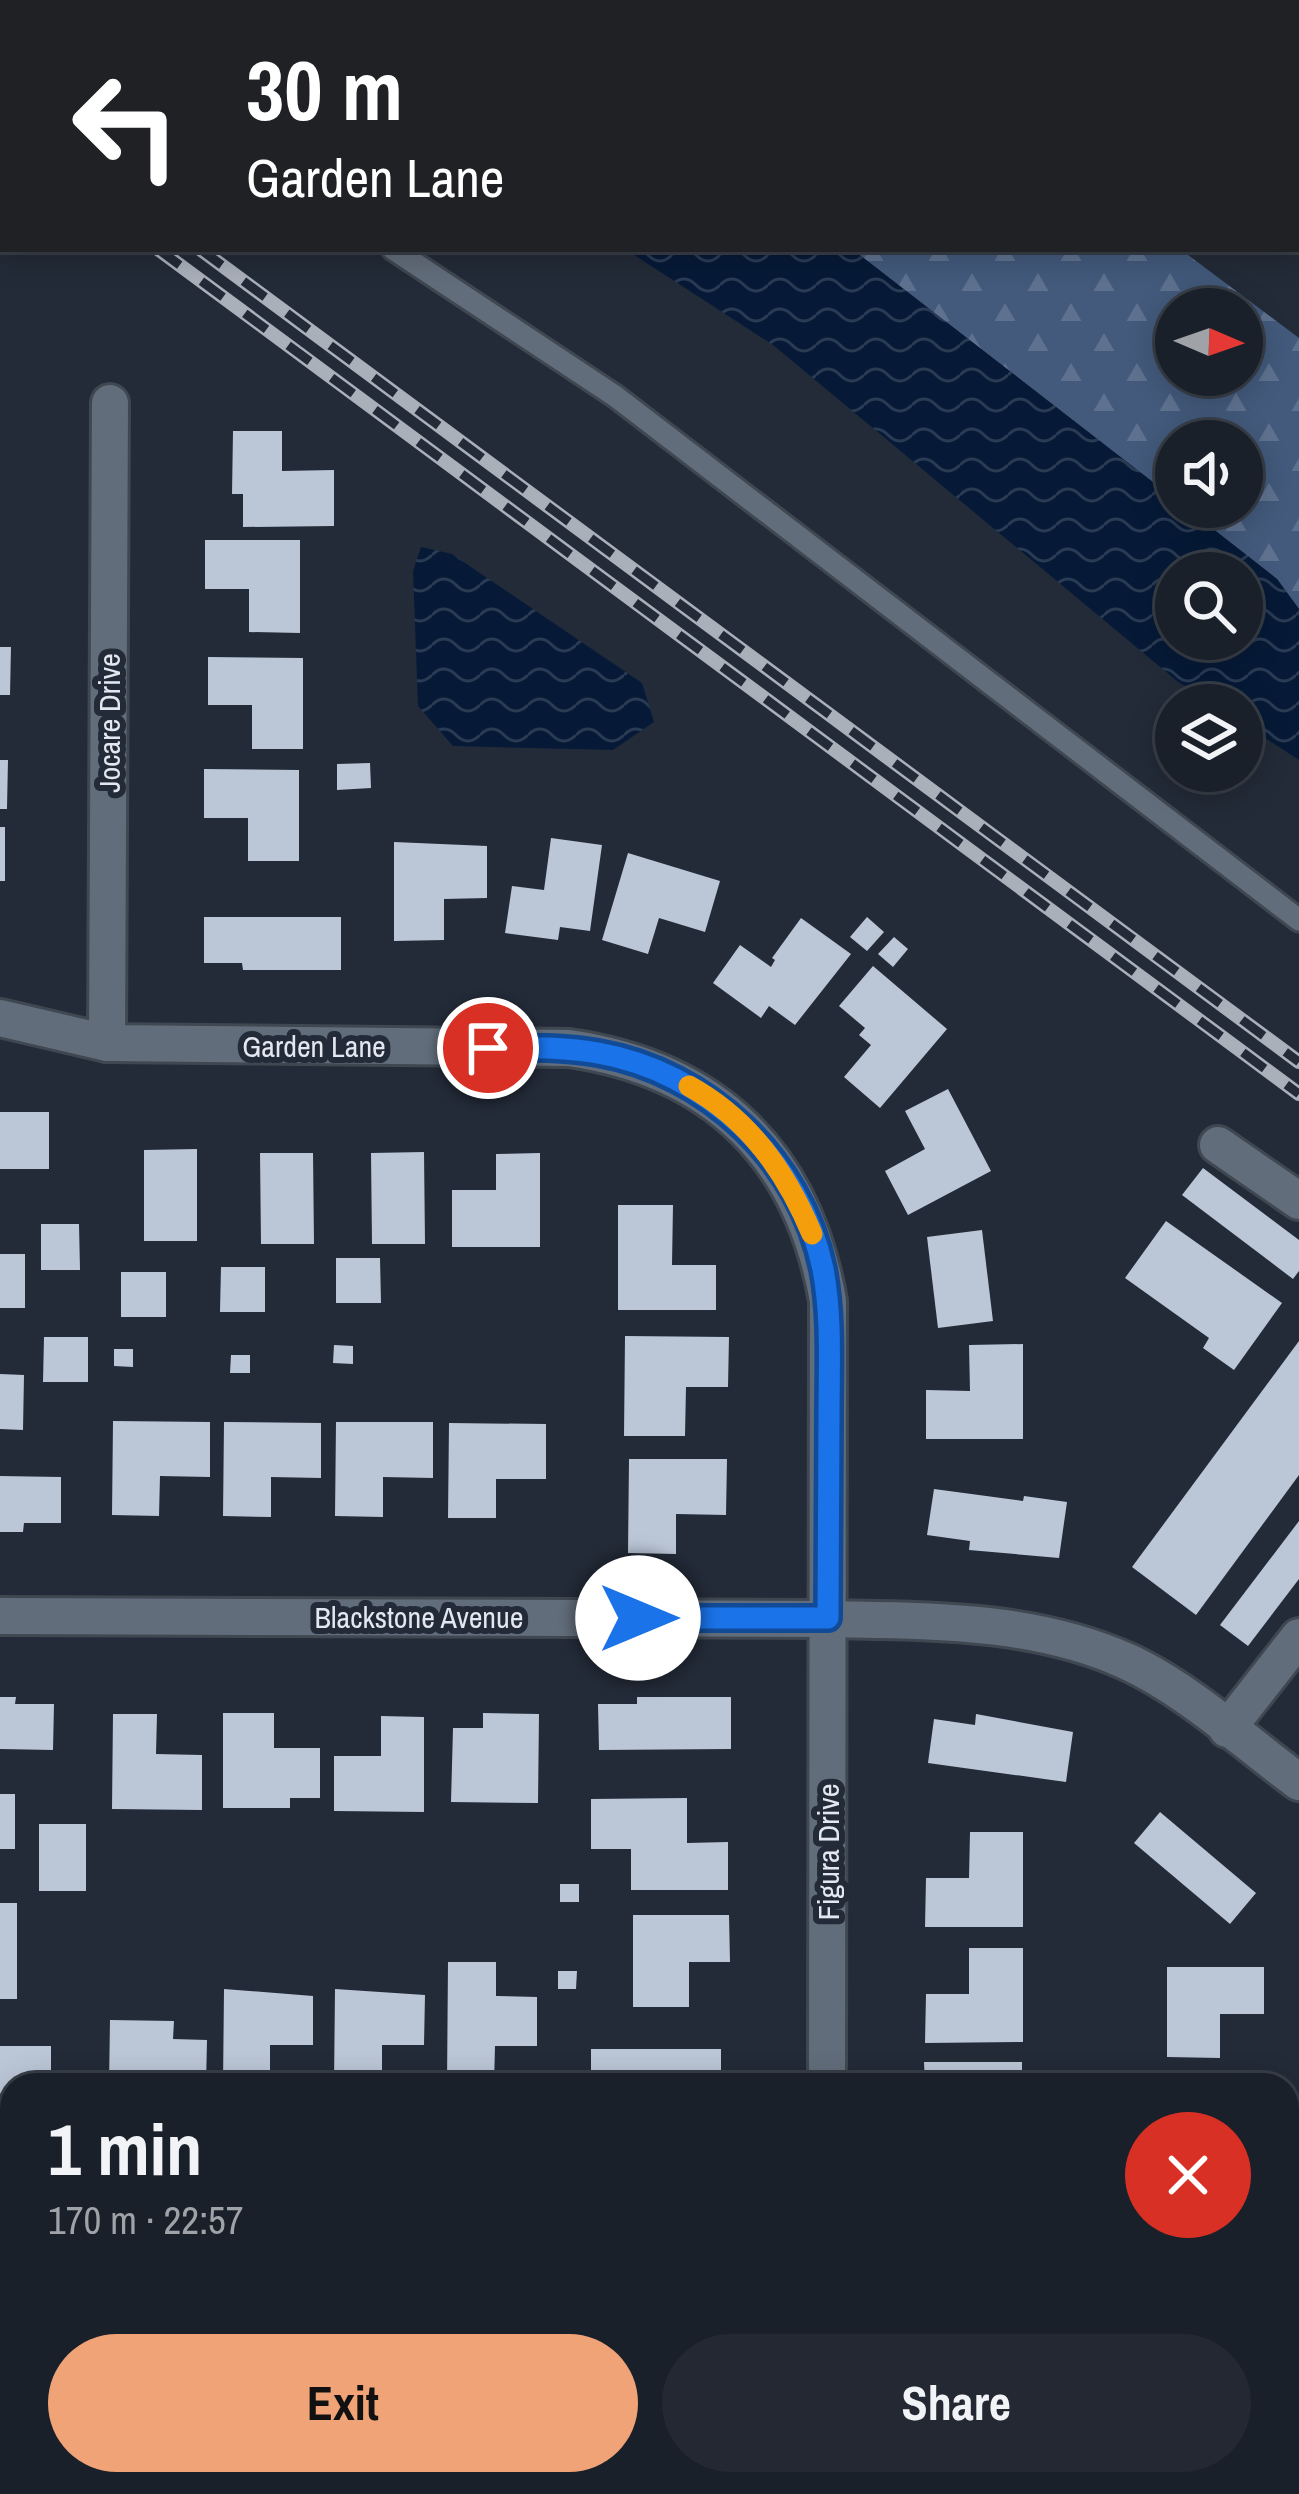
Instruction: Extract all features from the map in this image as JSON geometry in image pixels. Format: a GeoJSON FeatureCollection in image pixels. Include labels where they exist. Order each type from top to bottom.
{"type":"FeatureCollection","features":[{"type":"Feature","properties":{"kind":"street","name":"Jocare Drive"},"geometry":{"type":"LineString","coordinates":[[107,1043],[110,403]]}},
{"type":"Feature","properties":{"kind":"street","name":"Garden Lane"},"geometry":{"type":"LineString","coordinates":[[0,1018],[107,1043],[569,1048],[633,1061],[668,1075],[730,1114],[788,1180],[822,1264],[829,1337],[828,1618]]}},
{"type":"Feature","properties":{"kind":"street"},"geometry":{"type":"LineString","coordinates":[[1218,1145],[1299,1201]]}},
{"type":"Feature","properties":{"kind":"street","name":"Blackstone Avenue"},"geometry":{"type":"LineString","coordinates":[[0,1616],[965,1622],[1075,1642],[1129,1662],[1299,1782]]}},
{"type":"Feature","properties":{"kind":"street","name":"Figura Drive"},"geometry":{"type":"LineString","coordinates":[[827,2073],[828,1618]]}},
{"type":"Feature","properties":{"kind":"street"},"geometry":{"type":"LineString","coordinates":[[1227,1730],[1299,1636]]}},
{"type":"Feature","properties":{"kind":"lane"},"geometry":{"type":"LineString","coordinates":[[398,252],[615,396],[1299,920]]}},
{"type":"Feature","properties":{"kind":"green space"},"geometry":{"type":"Polygon","coordinates":[[[856,252],[1184,252],[1232,288],[1155,288],[1155,396],[1263,396],[1263,311],[1299,338],[1299,609],[1263,568],[1263,552],[1242,552],[1212,528],[1263,528],[1263,420],[1155,420],[1155,484],[856,252]]]}},
{"type":"Feature","properties":{"kind":"water"},"geometry":{"type":"Polygon","coordinates":[[[630,252],[856,252],[1155,484],[1155,528],[1212,528],[1242,552],[1155,552],[1155,660],[1263,660],[1263,568],[1277,579],[1299,609],[1299,760],[1263,737],[1263,684],[1182,684],[773,345],[630,252]]]}},
{"type":"Feature","properties":{"kind":"water"},"geometry":{"type":"Polygon","coordinates":[[[421,547],[452,554],[642,683],[654,722],[613,750],[453,746],[418,706],[413,571],[421,547]]]}},
{"type":"Feature","properties":{"kind":"building"},"geometry":{"type":"Polygon","coordinates":[[[233,431],[282,431],[282,471],[334,470],[334,526],[243,527],[243,494],[232,494],[233,431]]]}},
{"type":"Feature","properties":{"kind":"building"},"geometry":{"type":"Polygon","coordinates":[[[205,540],[300,540],[300,633],[249,632],[249,589],[205,589],[205,540]]]}},
{"type":"Feature","properties":{"kind":"building"},"geometry":{"type":"Polygon","coordinates":[[[0,647],[11,647],[10,695],[0,695],[0,647]]]}},
{"type":"Feature","properties":{"kind":"building"},"geometry":{"type":"Polygon","coordinates":[[[208,657],[303,658],[303,749],[252,749],[252,705],[208,705],[208,657]]]}},
{"type":"Feature","properties":{"kind":"building"},"geometry":{"type":"Polygon","coordinates":[[[0,760],[8,760],[7,809],[0,809],[0,760]]]}},
{"type":"Feature","properties":{"kind":"building"},"geometry":{"type":"Polygon","coordinates":[[[370,763],[371,788],[337,790],[337,764],[370,763]]]}},
{"type":"Feature","properties":{"kind":"building"},"geometry":{"type":"Polygon","coordinates":[[[204,769],[299,770],[299,861],[248,861],[248,818],[204,818],[204,769]]]}},
{"type":"Feature","properties":{"kind":"building"},"geometry":{"type":"Polygon","coordinates":[[[0,827],[5,827],[5,881],[0,881],[0,827]]]}},
{"type":"Feature","properties":{"kind":"building"},"geometry":{"type":"Polygon","coordinates":[[[551,838],[602,845],[590,931],[560,927],[558,940],[505,933],[512,886],[544,890],[551,838]]]}},
{"type":"Feature","properties":{"kind":"building"},"geometry":{"type":"Polygon","coordinates":[[[394,842],[487,846],[487,898],[444,899],[444,940],[394,941],[394,842]]]}},
{"type":"Feature","properties":{"kind":"building"},"geometry":{"type":"Polygon","coordinates":[[[628,853],[720,881],[705,932],[659,918],[648,954],[602,940],[628,853]]]}},
{"type":"Feature","properties":{"kind":"building"},"geometry":{"type":"Polygon","coordinates":[[[204,917],[341,917],[341,970],[243,970],[242,963],[204,963],[204,917]]]}},
{"type":"Feature","properties":{"kind":"building"},"geometry":{"type":"Polygon","coordinates":[[[867,917],[884,932],[867,951],[850,937],[867,917]]]}},
{"type":"Feature","properties":{"kind":"building"},"geometry":{"type":"Polygon","coordinates":[[[801,918],[851,954],[795,1025],[769,1006],[761,1018],[713,983],[740,945],[771,967],[772,958],[801,918]]]}},
{"type":"Feature","properties":{"kind":"building"},"geometry":{"type":"Polygon","coordinates":[[[894,937],[908,949],[893,967],[878,954],[894,937]]]}},
{"type":"Feature","properties":{"kind":"building"},"geometry":{"type":"Polygon","coordinates":[[[873,966],[947,1029],[880,1108],[844,1077],[871,1045],[859,1035],[865,1028],[839,1006],[873,966]]]}},
{"type":"Feature","properties":{"kind":"building"},"geometry":{"type":"Polygon","coordinates":[[[948,1089],[991,1171],[908,1215],[885,1171],[925,1149],[905,1111],[948,1089]]]}},
{"type":"Feature","properties":{"kind":"building"},"geometry":{"type":"Polygon","coordinates":[[[0,1112],[49,1112],[49,1169],[0,1169],[0,1112]]]}},
{"type":"Feature","properties":{"kind":"building"},"geometry":{"type":"Polygon","coordinates":[[[197,1149],[197,1241],[144,1241],[144,1150],[197,1149]]]}},
{"type":"Feature","properties":{"kind":"building"},"geometry":{"type":"Polygon","coordinates":[[[424,1152],[425,1244],[372,1244],[371,1153],[424,1152]]]}},
{"type":"Feature","properties":{"kind":"building"},"geometry":{"type":"Polygon","coordinates":[[[260,1153],[313,1153],[314,1244],[261,1244],[260,1153]]]}},
{"type":"Feature","properties":{"kind":"building"},"geometry":{"type":"Polygon","coordinates":[[[540,1153],[540,1247],[452,1247],[452,1190],[496,1190],[496,1154],[540,1153]]]}},
{"type":"Feature","properties":{"kind":"building"},"geometry":{"type":"Polygon","coordinates":[[[1203,1168],[1299,1240],[1299,1271],[1293,1279],[1182,1195],[1203,1168]]]}},
{"type":"Feature","properties":{"kind":"building"},"geometry":{"type":"Polygon","coordinates":[[[618,1205],[673,1205],[672,1265],[716,1265],[716,1310],[618,1310],[618,1205]]]}},
{"type":"Feature","properties":{"kind":"building"},"geometry":{"type":"Polygon","coordinates":[[[1166,1221],[1282,1303],[1234,1370],[1203,1348],[1209,1338],[1125,1278],[1166,1221]]]}},
{"type":"Feature","properties":{"kind":"building"},"geometry":{"type":"Polygon","coordinates":[[[41,1224],[79,1224],[80,1270],[41,1270],[41,1224]]]}},
{"type":"Feature","properties":{"kind":"building"},"geometry":{"type":"Polygon","coordinates":[[[982,1230],[993,1321],[938,1328],[927,1237],[982,1230]]]}},
{"type":"Feature","properties":{"kind":"building"},"geometry":{"type":"Polygon","coordinates":[[[0,1254],[25,1254],[25,1308],[0,1308],[0,1254]]]}},
{"type":"Feature","properties":{"kind":"building"},"geometry":{"type":"Polygon","coordinates":[[[336,1258],[380,1258],[381,1303],[336,1303],[336,1258]]]}},
{"type":"Feature","properties":{"kind":"building"},"geometry":{"type":"Polygon","coordinates":[[[221,1267],[265,1267],[265,1312],[220,1312],[221,1267]]]}},
{"type":"Feature","properties":{"kind":"building"},"geometry":{"type":"Polygon","coordinates":[[[121,1272],[166,1272],[166,1317],[121,1317],[121,1272]]]}},
{"type":"Feature","properties":{"kind":"building"},"geometry":{"type":"Polygon","coordinates":[[[625,1336],[729,1337],[728,1387],[686,1387],[685,1436],[624,1436],[625,1336]]]}},
{"type":"Feature","properties":{"kind":"building"},"geometry":{"type":"Polygon","coordinates":[[[44,1337],[88,1337],[88,1382],[43,1382],[44,1337]]]}},
{"type":"Feature","properties":{"kind":"building"},"geometry":{"type":"Polygon","coordinates":[[[1299,1341],[1299,1475],[1196,1615],[1132,1567],[1299,1341]]]}},
{"type":"Feature","properties":{"kind":"building"},"geometry":{"type":"Polygon","coordinates":[[[1023,1344],[1023,1439],[926,1439],[926,1390],[970,1391],[969,1345],[1023,1344]]]}},
{"type":"Feature","properties":{"kind":"building"},"geometry":{"type":"Polygon","coordinates":[[[334,1345],[353,1346],[353,1364],[333,1363],[334,1345]]]}},
{"type":"Feature","properties":{"kind":"building"},"geometry":{"type":"Polygon","coordinates":[[[114,1349],[133,1349],[133,1367],[114,1366],[114,1349]]]}},
{"type":"Feature","properties":{"kind":"building"},"geometry":{"type":"Polygon","coordinates":[[[231,1355],[250,1355],[250,1373],[230,1373],[231,1355]]]}},
{"type":"Feature","properties":{"kind":"building"},"geometry":{"type":"Polygon","coordinates":[[[0,1374],[24,1375],[23,1430],[0,1429],[0,1374]]]}},
{"type":"Feature","properties":{"kind":"building"},"geometry":{"type":"Polygon","coordinates":[[[113,1421],[210,1422],[210,1477],[160,1476],[159,1516],[112,1515],[113,1421]]]}},
{"type":"Feature","properties":{"kind":"building"},"geometry":{"type":"Polygon","coordinates":[[[224,1422],[321,1423],[321,1478],[271,1477],[271,1517],[223,1516],[224,1422]]]}},
{"type":"Feature","properties":{"kind":"building"},"geometry":{"type":"Polygon","coordinates":[[[336,1422],[433,1422],[433,1478],[383,1477],[383,1517],[335,1516],[336,1422]]]}},
{"type":"Feature","properties":{"kind":"building"},"geometry":{"type":"Polygon","coordinates":[[[449,1423],[546,1424],[546,1479],[496,1479],[496,1518],[448,1518],[449,1423]]]}},
{"type":"Feature","properties":{"kind":"building"},"geometry":{"type":"Polygon","coordinates":[[[629,1459],[727,1459],[726,1515],[676,1514],[676,1554],[628,1553],[629,1459]]]}},
{"type":"Feature","properties":{"kind":"building"},"geometry":{"type":"Polygon","coordinates":[[[0,1476],[61,1477],[61,1523],[24,1523],[23,1532],[0,1532],[0,1476]]]}},
{"type":"Feature","properties":{"kind":"building"},"geometry":{"type":"Polygon","coordinates":[[[934,1489],[1067,1502],[1059,1558],[969,1550],[970,1541],[927,1535],[934,1489]]]}},
{"type":"Feature","properties":{"kind":"building"},"geometry":{"type":"Polygon","coordinates":[[[1299,1521],[1299,1579],[1248,1646],[1220,1625],[1299,1521]]]}},
{"type":"Feature","properties":{"kind":"building"},"geometry":{"type":"Polygon","coordinates":[[[0,1697],[16,1697],[15,1704],[54,1704],[53,1750],[0,1749],[0,1697]]]}},
{"type":"Feature","properties":{"kind":"building"},"geometry":{"type":"Polygon","coordinates":[[[637,1697],[731,1697],[731,1749],[599,1750],[598,1704],[637,1704],[637,1697]]]}},
{"type":"Feature","properties":{"kind":"building"},"geometry":{"type":"Polygon","coordinates":[[[223,1713],[274,1713],[274,1748],[320,1748],[320,1798],[290,1798],[290,1808],[223,1808],[223,1713]]]}},
{"type":"Feature","properties":{"kind":"building"},"geometry":{"type":"Polygon","coordinates":[[[483,1713],[539,1714],[538,1803],[451,1802],[453,1728],[483,1728],[483,1713]]]}},
{"type":"Feature","properties":{"kind":"building"},"geometry":{"type":"Polygon","coordinates":[[[113,1714],[157,1714],[156,1754],[202,1755],[202,1810],[112,1809],[113,1714]]]}},
{"type":"Feature","properties":{"kind":"building"},"geometry":{"type":"Polygon","coordinates":[[[976,1714],[1073,1732],[1066,1782],[928,1763],[934,1719],[975,1725],[976,1714]]]}},
{"type":"Feature","properties":{"kind":"building"},"geometry":{"type":"Polygon","coordinates":[[[381,1716],[424,1717],[424,1812],[334,1811],[334,1756],[381,1756],[381,1716]]]}},
{"type":"Feature","properties":{"kind":"building"},"geometry":{"type":"Polygon","coordinates":[[[0,1794],[15,1794],[15,1849],[0,1849],[0,1794]]]}},
{"type":"Feature","properties":{"kind":"building"},"geometry":{"type":"Polygon","coordinates":[[[687,1798],[687,1843],[728,1842],[728,1890],[631,1890],[631,1849],[591,1849],[591,1799],[687,1798]]]}},
{"type":"Feature","properties":{"kind":"building"},"geometry":{"type":"Polygon","coordinates":[[[1160,1812],[1256,1893],[1230,1924],[1134,1843],[1160,1812]]]}},
{"type":"Feature","properties":{"kind":"building"},"geometry":{"type":"Polygon","coordinates":[[[39,1824],[86,1824],[86,1891],[39,1891],[39,1824]]]}},
{"type":"Feature","properties":{"kind":"building"},"geometry":{"type":"Polygon","coordinates":[[[970,1832],[1023,1832],[1023,1927],[925,1927],[926,1878],[969,1878],[970,1832]]]}},
{"type":"Feature","properties":{"kind":"building"},"geometry":{"type":"Polygon","coordinates":[[[560,1884],[579,1884],[579,1902],[560,1902],[560,1884]]]}},
{"type":"Feature","properties":{"kind":"building"},"geometry":{"type":"Polygon","coordinates":[[[0,1903],[17,1903],[17,1999],[0,1999],[0,1903]]]}},
{"type":"Feature","properties":{"kind":"building"},"geometry":{"type":"Polygon","coordinates":[[[633,1915],[729,1915],[730,1962],[689,1962],[689,2007],[633,2007],[633,1915]]]}},
{"type":"Feature","properties":{"kind":"building"},"geometry":{"type":"Polygon","coordinates":[[[969,1948],[1023,1948],[1023,2042],[925,2043],[926,1994],[969,1994],[969,1948]]]}},
{"type":"Feature","properties":{"kind":"building"},"geometry":{"type":"Polygon","coordinates":[[[448,1962],[496,1962],[496,1996],[537,1997],[537,2046],[495,2046],[494,2073],[447,2073],[448,1962]]]}},
{"type":"Feature","properties":{"kind":"building"},"geometry":{"type":"Polygon","coordinates":[[[1167,1967],[1264,1967],[1264,2014],[1220,2014],[1220,2058],[1167,2057],[1167,1967]]]}},
{"type":"Feature","properties":{"kind":"building"},"geometry":{"type":"Polygon","coordinates":[[[558,1971],[577,1971],[576,1989],[558,1989],[558,1971]]]}},
{"type":"Feature","properties":{"kind":"building"},"geometry":{"type":"Polygon","coordinates":[[[224,1989],[313,1996],[313,2045],[270,2045],[270,2073],[223,2073],[224,1989]]]}},
{"type":"Feature","properties":{"kind":"building"},"geometry":{"type":"Polygon","coordinates":[[[335,1989],[425,1995],[424,2045],[382,2045],[382,2073],[334,2073],[335,1989]]]}},
{"type":"Feature","properties":{"kind":"building"},"geometry":{"type":"Polygon","coordinates":[[[110,2020],[174,2021],[173,2039],[207,2040],[206,2073],[109,2073],[110,2020]]]}},
{"type":"Feature","properties":{"kind":"building"},"geometry":{"type":"Polygon","coordinates":[[[0,2046],[51,2046],[51,2073],[0,2073],[0,2046]]]}},
{"type":"Feature","properties":{"kind":"building"},"geometry":{"type":"Polygon","coordinates":[[[591,2049],[721,2049],[721,2073],[591,2073],[591,2049]]]}},
{"type":"Feature","properties":{"kind":"building"},"geometry":{"type":"Polygon","coordinates":[[[924,2062],[1022,2062],[1022,2073],[924,2073],[924,2062]]]}},
{"type":"Feature","properties":{"kind":"railway"},"geometry":{"type":"LineString","coordinates":[[162,252],[1299,1094]]}},
{"type":"Feature","properties":{"kind":"railway"},"geometry":{"type":"LineString","coordinates":[[204,252],[1299,1062]]}},
{"type":"Feature","properties":{"kind":"slow traffic"},"geometry":{"type":"LineString","coordinates":[[689,1086],[753,1136],[788,1180],[812,1234]]}},
{"type":"Feature","properties":{"kind":"route"},"geometry":{"type":"LineString","coordinates":[[488,1048],[601,1053],[668,1075],[703,1094],[753,1136],[788,1180],[822,1264],[829,1337],[828,1618],[638,1618]]}}]}
